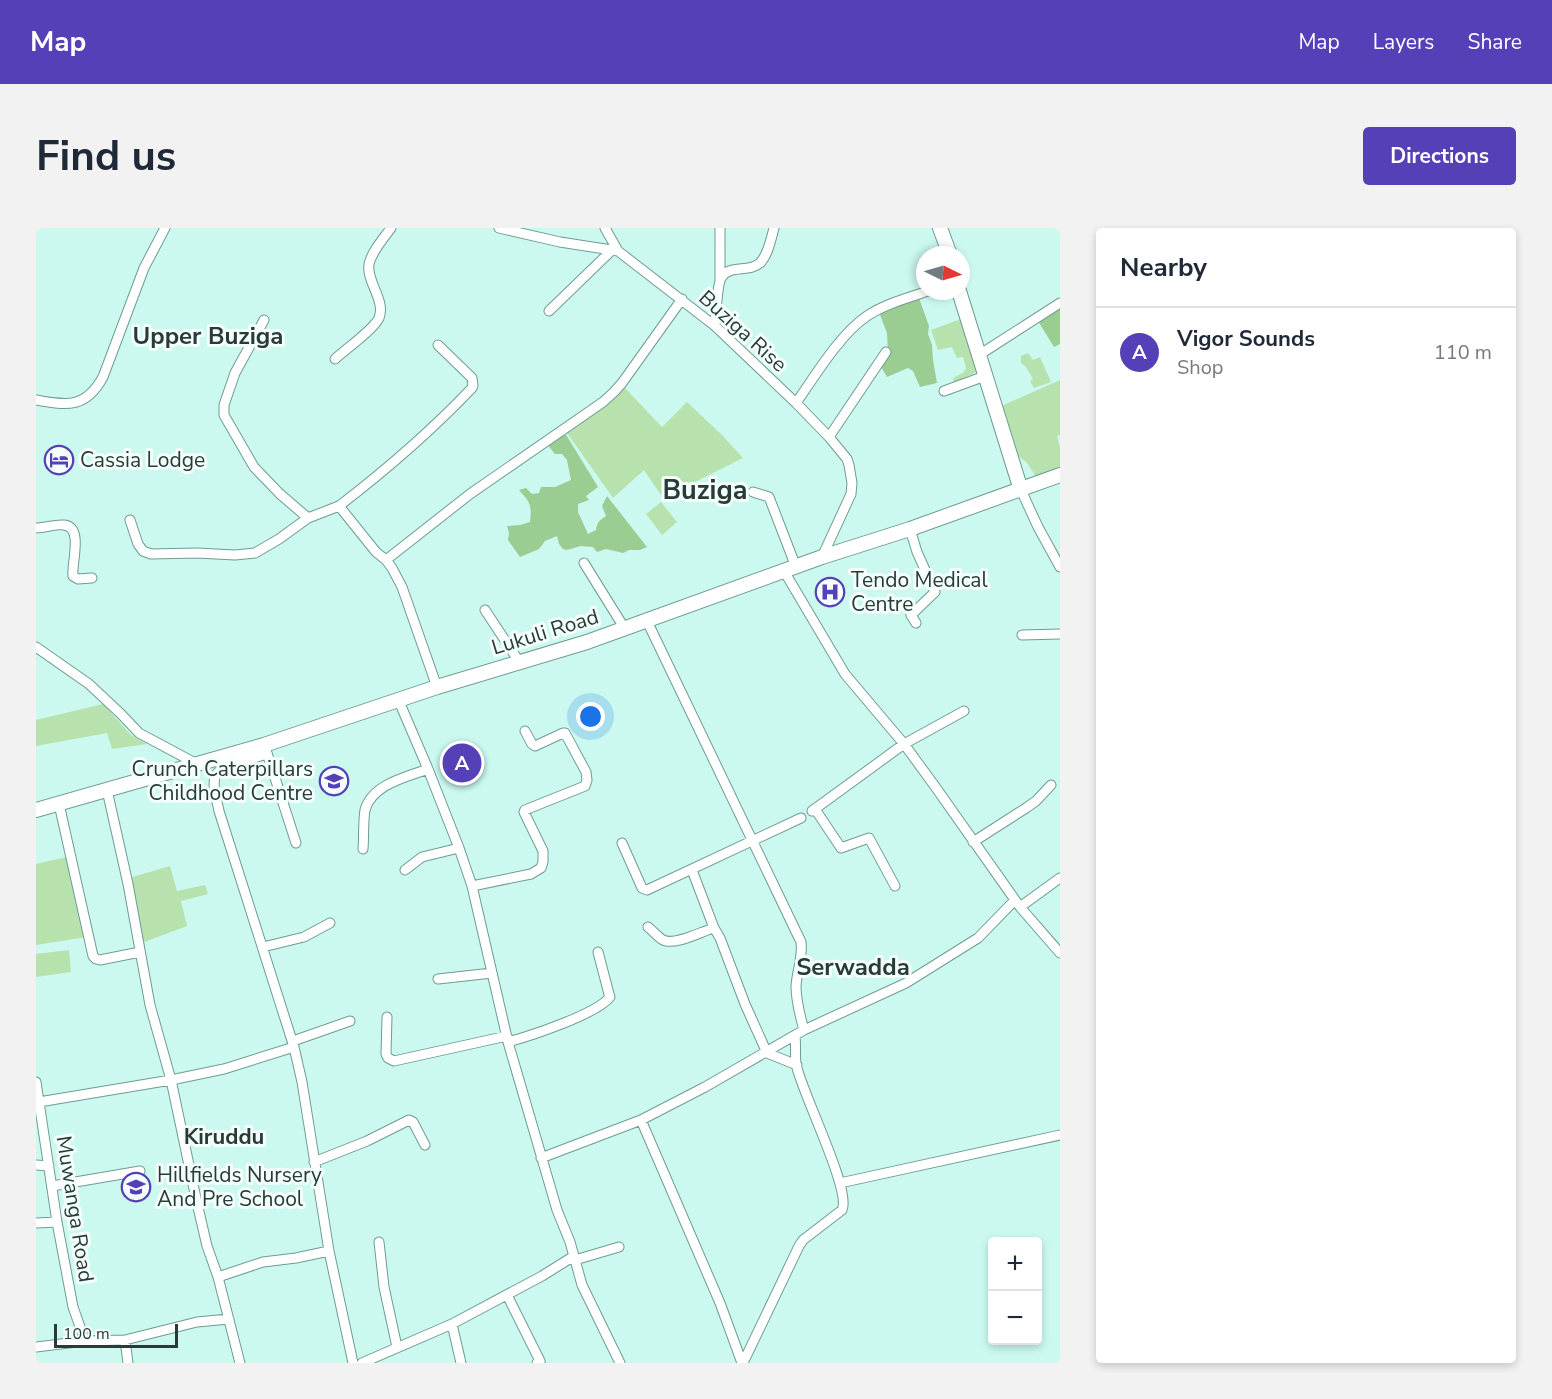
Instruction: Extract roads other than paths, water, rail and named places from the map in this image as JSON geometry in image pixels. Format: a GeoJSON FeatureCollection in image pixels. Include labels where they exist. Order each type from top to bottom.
{"type":"FeatureCollection","features":[{"type":"Feature","properties":{"kind":"street"},"geometry":{"type":"LineString","coordinates":[[36,400],[70,404],[81,402],[92,395],[99,386],[144,268],[165,228]]}},
{"type":"Feature","properties":{"kind":"street"},"geometry":{"type":"LineString","coordinates":[[335,359],[378,320],[381,308],[369,270],[369,263],[391,228]]}},
{"type":"Feature","properties":{"kind":"street","name":"Buziga Rise"},"geometry":{"type":"LineString","coordinates":[[499,228],[560,242],[615,251],[682,299],[715,326],[796,403],[829,437],[849,465],[851,494],[822,557]]}},
{"type":"Feature","properties":{"kind":"street"},"geometry":{"type":"LineString","coordinates":[[549,311],[615,251],[605,228]]}},
{"type":"Feature","properties":{"kind":"street"},"geometry":{"type":"LineString","coordinates":[[715,326],[720,280],[720,228]]}},
{"type":"Feature","properties":{"kind":"street"},"geometry":{"type":"LineString","coordinates":[[720,280],[727,272],[752,268],[759,264],[768,248],[774,228]]}},
{"type":"Feature","properties":{"kind":"street"},"geometry":{"type":"LineString","coordinates":[[939,228],[946,246]]}},
{"type":"Feature","properties":{"kind":"street"},"geometry":{"type":"LineString","coordinates":[[796,403],[845,334],[856,324],[876,310],[916,295]]}},
{"type":"Feature","properties":{"kind":"street"},"geometry":{"type":"LineString","coordinates":[[386,560],[470,494],[603,402],[622,383],[682,299]]}},
{"type":"Feature","properties":{"kind":"street"},"geometry":{"type":"LineString","coordinates":[[962,300],[1021,490],[1060,567]]}},
{"type":"Feature","properties":{"kind":"street"},"geometry":{"type":"LineString","coordinates":[[978,355],[1060,303]]}},
{"type":"Feature","properties":{"kind":"street"},"geometry":{"type":"LineString","coordinates":[[264,320],[235,373],[224,405],[224,415],[254,467],[308,518]]}},
{"type":"Feature","properties":{"kind":"street"},"geometry":{"type":"LineString","coordinates":[[130,520],[138,544],[151,554],[235,555],[255,553],[308,518],[339,506],[379,476],[443,419],[472,388],[472,378],[438,345]]}},
{"type":"Feature","properties":{"kind":"street"},"geometry":{"type":"LineString","coordinates":[[829,437],[885,352]]}},
{"type":"Feature","properties":{"kind":"street"},"geometry":{"type":"LineString","coordinates":[[944,391],[985,376]]}},
{"type":"Feature","properties":{"kind":"street","name":"Lukuli Road"},"geometry":{"type":"LineString","coordinates":[[36,810],[197,764],[266,750],[398,699],[625,629],[822,557],[910,529],[1060,475]]}},
{"type":"Feature","properties":{"kind":"street"},"geometry":{"type":"LineString","coordinates":[[753,492],[769,497],[790,569],[845,674],[904,744],[1017,904],[1060,954]]}},
{"type":"Feature","properties":{"kind":"street"},"geometry":{"type":"LineString","coordinates":[[339,506],[392,568],[402,587],[437,687]]}},
{"type":"Feature","properties":{"kind":"street"},"geometry":{"type":"LineString","coordinates":[[36,528],[63,525],[73,529],[76,542],[73,576],[78,579],[92,578]]}},
{"type":"Feature","properties":{"kind":"street"},"geometry":{"type":"LineString","coordinates":[[910,529],[917,552],[935,592],[911,615],[916,623]]}},
{"type":"Feature","properties":{"kind":"street"},"geometry":{"type":"LineString","coordinates":[[584,563],[625,629]]}},
{"type":"Feature","properties":{"kind":"street"},"geometry":{"type":"LineString","coordinates":[[485,610],[520,663]]}},
{"type":"Feature","properties":{"kind":"street"},"geometry":{"type":"LineString","coordinates":[[647,621],[801,942],[802,956],[796,986],[800,1033],[796,1065],[840,1183],[844,1206],[798,1246],[746,1361]]}},
{"type":"Feature","properties":{"kind":"street"},"geometry":{"type":"LineString","coordinates":[[1022,635],[1060,634]]}},
{"type":"Feature","properties":{"kind":"street"},"geometry":{"type":"LineString","coordinates":[[36,647],[89,684],[139,733],[197,764]]}},
{"type":"Feature","properties":{"kind":"street"},"geometry":{"type":"LineString","coordinates":[[398,699],[428,769],[472,886],[507,1039],[556,1210],[570,1242],[582,1285],[620,1363]]}},
{"type":"Feature","properties":{"kind":"street"},"geometry":{"type":"LineString","coordinates":[[896,886],[869,838],[841,848],[813,810],[904,744],[964,711]]}},
{"type":"Feature","properties":{"kind":"street"},"geometry":{"type":"LineString","coordinates":[[472,886],[531,874],[541,868],[543,851],[525,815],[525,810],[585,786],[587,783],[586,772],[565,733],[535,746],[525,731]]}},
{"type":"Feature","properties":{"kind":"street"},"geometry":{"type":"LineString","coordinates":[[296,843],[266,750],[217,771],[214,790],[219,811],[294,1044],[329,1251],[353,1363]]}},
{"type":"Feature","properties":{"kind":"street"},"geometry":{"type":"LineString","coordinates":[[363,849],[366,809],[372,797],[386,785],[428,769]]}},
{"type":"Feature","properties":{"kind":"street"},"geometry":{"type":"LineString","coordinates":[[974,842],[1036,801],[1052,785]]}},
{"type":"Feature","properties":{"kind":"street"},"geometry":{"type":"LineString","coordinates":[[107,790],[128,884],[150,1005],[171,1080],[196,1203],[240,1363]]}},
{"type":"Feature","properties":{"kind":"street"},"geometry":{"type":"LineString","coordinates":[[59,804],[93,956],[100,960],[140,952]]}},
{"type":"Feature","properties":{"kind":"street"},"geometry":{"type":"LineString","coordinates":[[622,843],[643,890],[647,890],[801,818]]}},
{"type":"Feature","properties":{"kind":"street"},"geometry":{"type":"LineString","coordinates":[[405,870],[422,856],[459,848]]}},
{"type":"Feature","properties":{"kind":"street"},"geometry":{"type":"LineString","coordinates":[[692,870],[766,1053],[796,1065]]}},
{"type":"Feature","properties":{"kind":"street"},"geometry":{"type":"LineString","coordinates":[[541,1158],[641,1120],[800,1033],[906,983],[978,938],[1017,904],[1060,878]]}},
{"type":"Feature","properties":{"kind":"street"},"geometry":{"type":"LineString","coordinates":[[263,947],[304,936],[330,923]]}},
{"type":"Feature","properties":{"kind":"street"},"geometry":{"type":"LineString","coordinates":[[648,927],[667,941],[682,939],[714,928]]}},
{"type":"Feature","properties":{"kind":"street"},"geometry":{"type":"LineString","coordinates":[[387,1017],[386,1054],[394,1061],[507,1039],[523,1038],[566,1022],[608,1000],[609,994],[598,952]]}},
{"type":"Feature","properties":{"kind":"street"},"geometry":{"type":"LineString","coordinates":[[438,979],[492,973]]}},
{"type":"Feature","properties":{"kind":"street"},"geometry":{"type":"LineString","coordinates":[[39,1102],[224,1069],[350,1021]]}},
{"type":"Feature","properties":{"kind":"street","name":"Muwanga Road"},"geometry":{"type":"LineString","coordinates":[[36,1082],[57,1222],[73,1307],[85,1341]]}},
{"type":"Feature","properties":{"kind":"street"},"geometry":{"type":"LineString","coordinates":[[314,1162],[367,1141],[409,1120],[413,1122],[425,1145]]}},
{"type":"Feature","properties":{"kind":"street"},"geometry":{"type":"LineString","coordinates":[[641,1120],[746,1361]]}},
{"type":"Feature","properties":{"kind":"street"},"geometry":{"type":"LineString","coordinates":[[840,1183],[1060,1135]]}},
{"type":"Feature","properties":{"kind":"street"},"geometry":{"type":"LineString","coordinates":[[36,1165],[49,1166]]}},
{"type":"Feature","properties":{"kind":"street"},"geometry":{"type":"LineString","coordinates":[[52,1186],[140,1171]]}},
{"type":"Feature","properties":{"kind":"street"},"geometry":{"type":"LineString","coordinates":[[36,1223],[57,1222]]}},
{"type":"Feature","properties":{"kind":"street"},"geometry":{"type":"LineString","coordinates":[[379,1242],[384,1287],[396,1347]]}},
{"type":"Feature","properties":{"kind":"street"},"geometry":{"type":"LineString","coordinates":[[362,1363],[452,1324],[574,1258],[619,1247]]}},
{"type":"Feature","properties":{"kind":"street"},"geometry":{"type":"LineString","coordinates":[[218,1277],[263,1262],[329,1251]]}},
{"type":"Feature","properties":{"kind":"street"},"geometry":{"type":"LineString","coordinates":[[507,1295],[540,1361],[537,1363]]}},
{"type":"Feature","properties":{"kind":"street"},"geometry":{"type":"LineString","coordinates":[[36,1347],[85,1341],[125,1340],[197,1322],[229,1319]]}},
{"type":"Feature","properties":{"kind":"street"},"geometry":{"type":"LineString","coordinates":[[452,1324],[461,1363]]}},
{"type":"Feature","properties":{"kind":"street"},"geometry":{"type":"LineString","coordinates":[[125,1340],[128,1363]]}},
{"type":"Feature","properties":{"kind":"place","name":"Cassia Lodge"},"geometry":{"type":"Point","coordinates":[59,460]}},
{"type":"Feature","properties":{"kind":"place","name":"Tendo Medical Centre"},"geometry":{"type":"Point","coordinates":[830,592]}},
{"type":"Feature","properties":{"kind":"place","name":"Vigor Sounds"},"geometry":{"type":"Point","coordinates":[462,763]}},
{"type":"Feature","properties":{"kind":"place","name":"Crunch Caterpillars Childhood Centre"},"geometry":{"type":"Point","coordinates":[334,781]}},
{"type":"Feature","properties":{"kind":"place","name":"Hillfields Nursery And Pre School"},"geometry":{"type":"Point","coordinates":[136,1187]}},
{"type":"Feature","properties":{"kind":"district","name":"Upper Buziga"},"geometry":{"type":"Point","coordinates":[208,336]}},
{"type":"Feature","properties":{"kind":"district","name":"Buziga"},"geometry":{"type":"Point","coordinates":[705,490]}},
{"type":"Feature","properties":{"kind":"district","name":"Serwadda"},"geometry":{"type":"Point","coordinates":[853,967]}},
{"type":"Feature","properties":{"kind":"district","name":"Kiruddu"},"geometry":{"type":"Point","coordinates":[224,1137]}}]}
